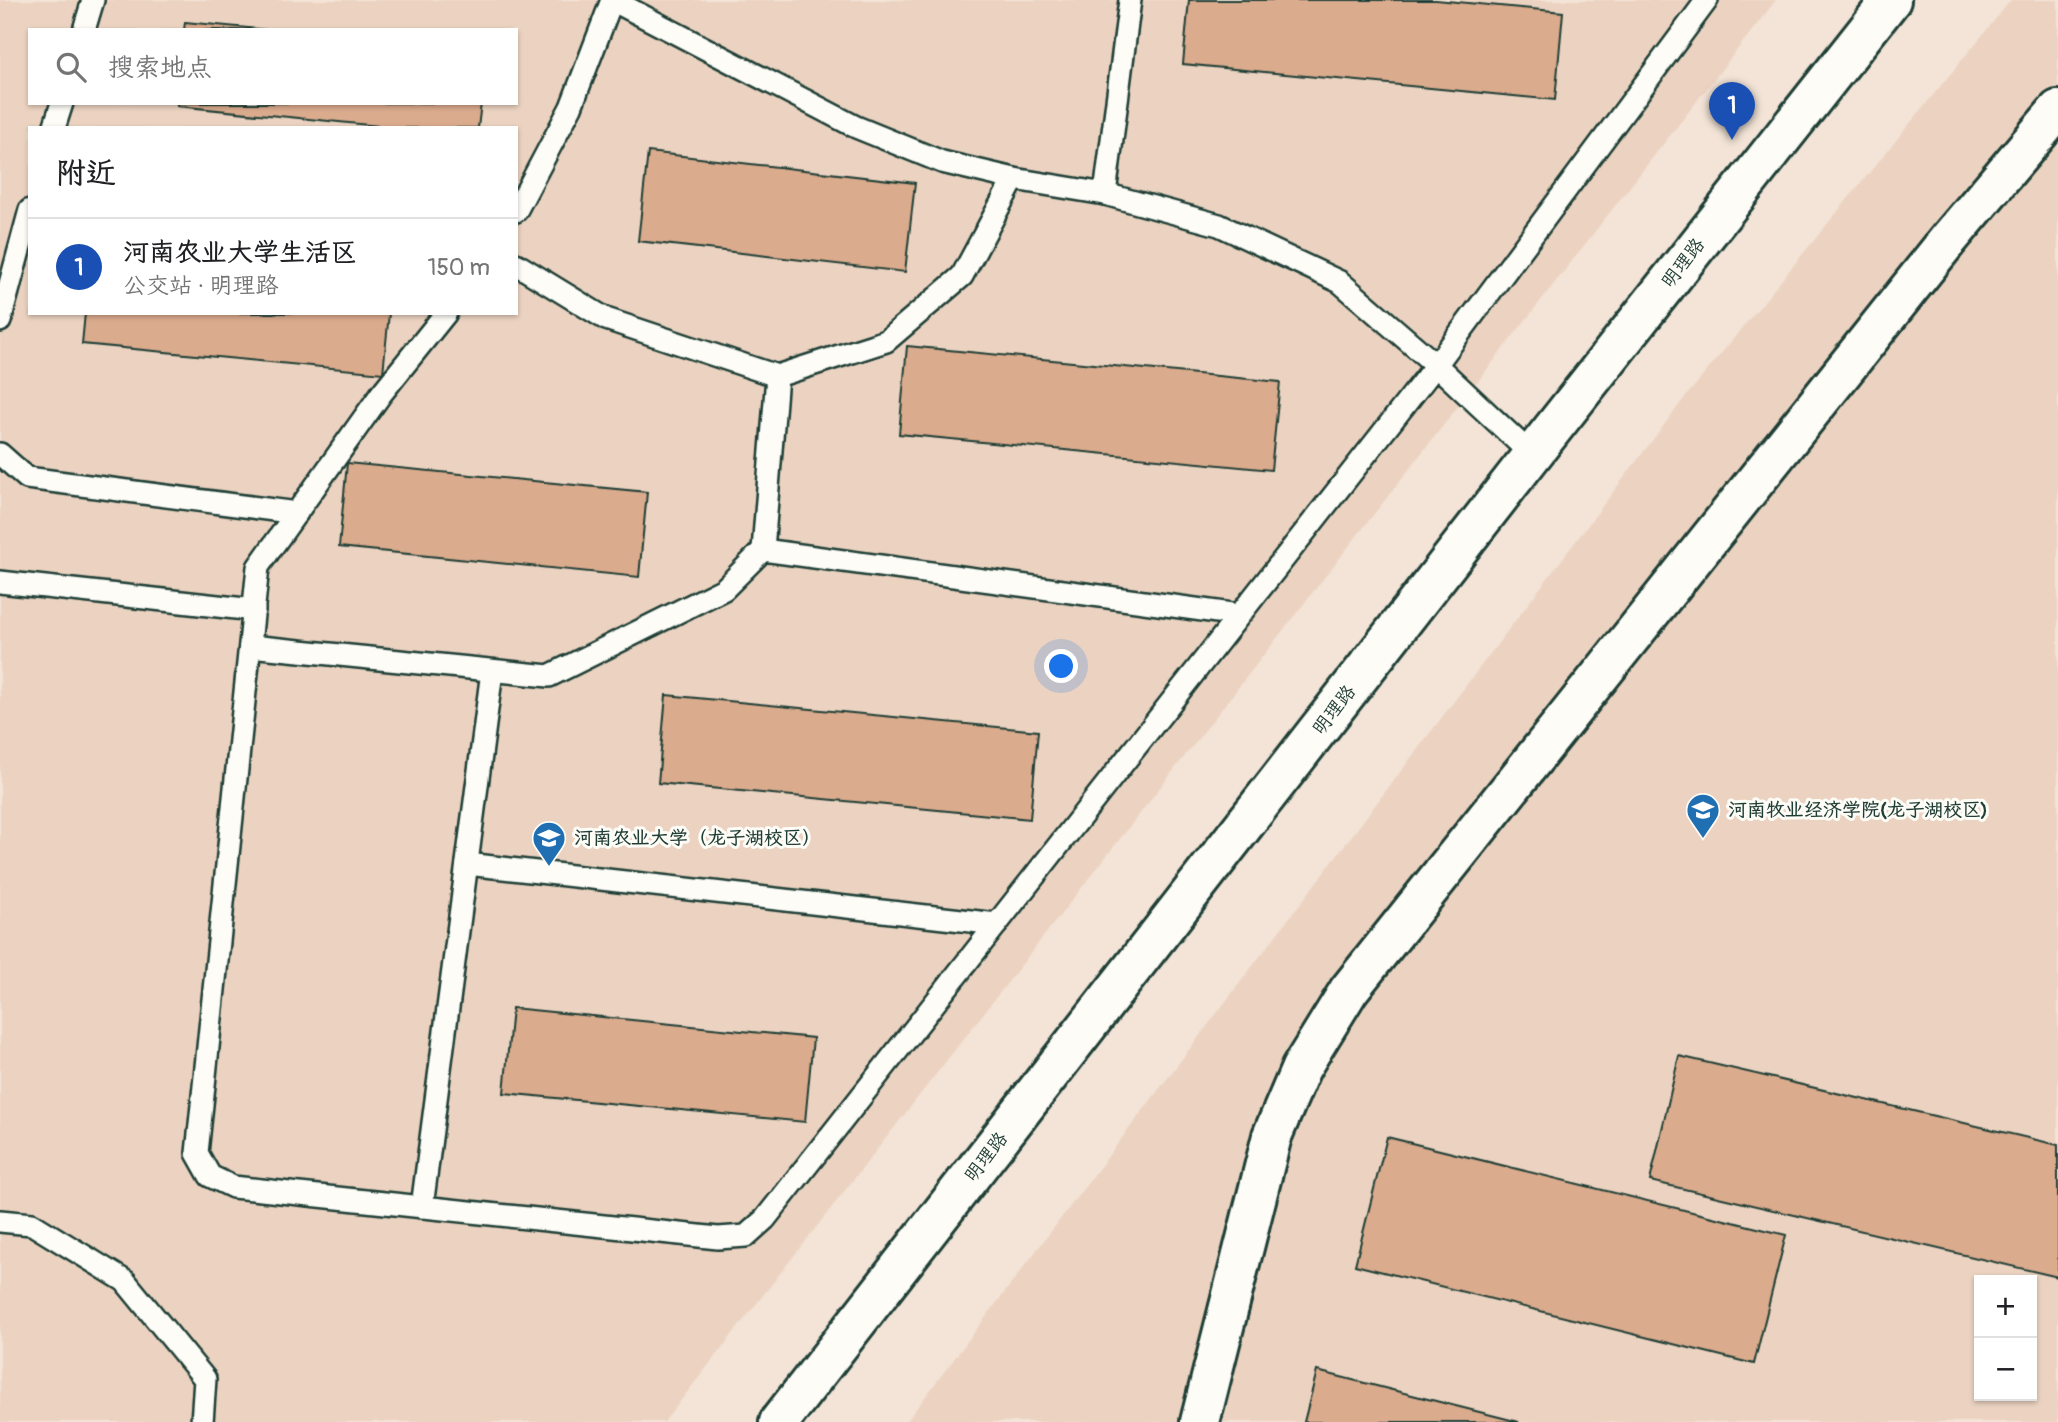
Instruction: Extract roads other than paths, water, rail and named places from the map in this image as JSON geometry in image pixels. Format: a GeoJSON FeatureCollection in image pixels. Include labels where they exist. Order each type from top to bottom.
{"type":"FeatureCollection","features":[{"type":"Feature","properties":{"kind":"street","name":"明理路"},"geometry":{"type":"LineString","coordinates":[[779,1422],[1532,455],[1891,0]]}},
{"type":"Feature","properties":{"kind":"street"},"geometry":{"type":"LineString","coordinates":[[1200,1422],[1272,1136],[1301,1068],[1349,990],[1940,250],[2058,110]]}},
{"type":"Feature","properties":{"kind":"lane"},"geometry":{"type":"LineString","coordinates":[[85,28],[93,0]]}},
{"type":"Feature","properties":{"kind":"lane"},"geometry":{"type":"LineString","coordinates":[[518,207],[570,107],[612,0],[856,127],[942,162],[1014,179],[1105,194],[1219,225],[1340,282],[1436,365],[1532,455]]}},
{"type":"Feature","properties":{"kind":"lane"},"geometry":{"type":"LineString","coordinates":[[1105,194],[1130,0]]}},
{"type":"Feature","properties":{"kind":"lane"},"geometry":{"type":"LineString","coordinates":[[444,315],[381,394],[258,567],[197,1153],[210,1176],[233,1187],[718,1238],[746,1236],[765,1219],[1436,365],[1707,0]]}},
{"type":"Feature","properties":{"kind":"lane"},"geometry":{"type":"LineString","coordinates":[[55,126],[61,105]]}},
{"type":"Feature","properties":{"kind":"lane"},"geometry":{"type":"LineString","coordinates":[[518,265],[606,318],[777,376],[886,341],[962,276],[1014,179]]}},
{"type":"Feature","properties":{"kind":"lane"},"geometry":{"type":"LineString","coordinates":[[0,321],[28,217]]}},
{"type":"Feature","properties":{"kind":"lane"},"geometry":{"type":"LineString","coordinates":[[250,646],[549,676],[724,589],[762,550],[777,376]]}},
{"type":"Feature","properties":{"kind":"lane"},"geometry":{"type":"LineString","coordinates":[[0,454],[27,478],[297,513]]}},
{"type":"Feature","properties":{"kind":"lane"},"geometry":{"type":"LineString","coordinates":[[762,550],[1239,615]]}},
{"type":"Feature","properties":{"kind":"lane"},"geometry":{"type":"LineString","coordinates":[[0,582],[254,610]]}},
{"type":"Feature","properties":{"kind":"lane"},"geometry":{"type":"LineString","coordinates":[[422,1207],[492,671]]}},
{"type":"Feature","properties":{"kind":"lane"},"geometry":{"type":"LineString","coordinates":[[467,864],[997,924]]}},
{"type":"Feature","properties":{"kind":"lane"},"geometry":{"type":"LineString","coordinates":[[0,1221],[32,1224],[125,1281],[205,1378],[202,1422]]}},
{"type":"Feature","properties":{"kind":"place","name":"河南农业大学生活区"},"geometry":{"type":"Point","coordinates":[1732,140]}},
{"type":"Feature","properties":{"kind":"place","name":"河南牧业经济学院(龙子湖校区)"},"geometry":{"type":"Point","coordinates":[1703,840]}},
{"type":"Feature","properties":{"kind":"place","name":"河南农业大学（龙子湖校区）"},"geometry":{"type":"Point","coordinates":[549,868]}}]}
